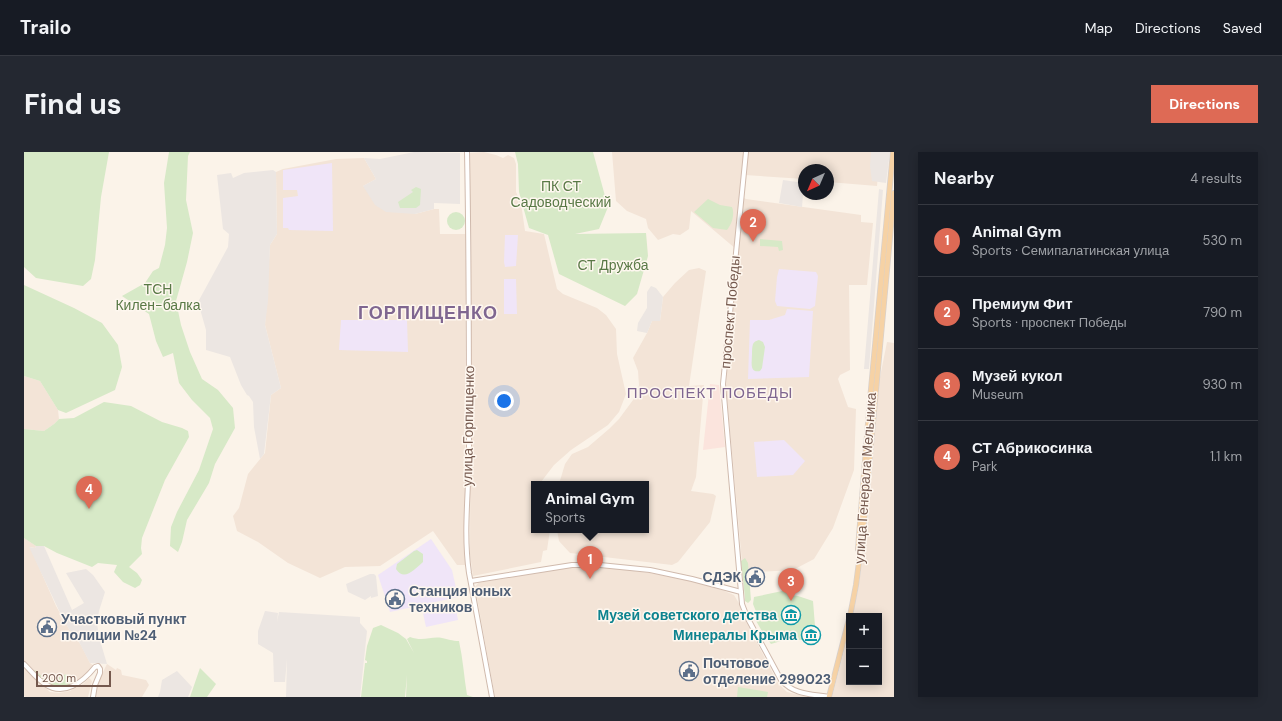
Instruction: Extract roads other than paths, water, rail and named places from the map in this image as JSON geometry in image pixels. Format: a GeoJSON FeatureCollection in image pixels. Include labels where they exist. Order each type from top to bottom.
{"type":"FeatureCollection","features":[{"type":"Feature","properties":{"kind":"main road","name":"улица Горпищенко"},"geometry":{"type":"LineString","coordinates":[[467,152],[469,233],[469,452],[466,553],[492,697]]}},
{"type":"Feature","properties":{"kind":"main road","name":"проспект Победы"},"geometry":{"type":"LineString","coordinates":[[746,152],[723,384],[742,604],[747,617],[781,680],[790,689],[801,693],[829,697]]}},
{"type":"Feature","properties":{"kind":"main road","name":"улица Генерала Мельника"},"geometry":{"type":"LineString","coordinates":[[850,613],[864,532],[872,411],[893,152]]}},
{"type":"Feature","properties":{"kind":"main road","name":"улица Генерала Мельника"},"geometry":{"type":"LineString","coordinates":[[872,411],[894,193]]}},
{"type":"Feature","properties":{"kind":"main road"},"geometry":{"type":"LineString","coordinates":[[470,581],[572,565],[600,564],[650,570],[741,592]]}},
{"type":"Feature","properties":{"kind":"main road","name":"улица Генерала Мельника"},"geometry":{"type":"LineString","coordinates":[[829,697],[846,629]]}},
{"type":"Feature","properties":{"kind":"main road"},"geometry":{"type":"LineString","coordinates":[[24,664],[45,685],[52,689],[61,690],[67,690],[74,687],[95,667],[98,666],[100,673],[95,685],[93,697]]}},
{"type":"Feature","properties":{"kind":"place","name":"Премиум Фит"},"geometry":{"type":"Point","coordinates":[753,242]}},
{"type":"Feature","properties":{"kind":"place","name":"СТ Абрикосинка"},"geometry":{"type":"Point","coordinates":[89,509]}},
{"type":"Feature","properties":{"kind":"place","name":"СДЭК"},"geometry":{"type":"Point","coordinates":[755,577]}},
{"type":"Feature","properties":{"kind":"place","name":"Animal Gym"},"geometry":{"type":"Point","coordinates":[590,579]}},
{"type":"Feature","properties":{"kind":"place","name":"Станция юных техников"},"geometry":{"type":"Point","coordinates":[395,599]}},
{"type":"Feature","properties":{"kind":"place","name":"Музей кукол"},"geometry":{"type":"Point","coordinates":[791,601]}},
{"type":"Feature","properties":{"kind":"place","name":"Музей советского детства"},"geometry":{"type":"Point","coordinates":[791,615]}},
{"type":"Feature","properties":{"kind":"place","name":"Участковый пункт полиции №24"},"geometry":{"type":"Point","coordinates":[47,627]}},
{"type":"Feature","properties":{"kind":"place","name":"Минералы Крыма"},"geometry":{"type":"Point","coordinates":[811,635]}},
{"type":"Feature","properties":{"kind":"place","name":"Почтовое отделение 299023"},"geometry":{"type":"Point","coordinates":[689,671]}},
{"type":"Feature","properties":{"kind":"district","name":"ГОРПИЩЕНКО"},"geometry":{"type":"Point","coordinates":[428,313]}},
{"type":"Feature","properties":{"kind":"district","name":"ПРОСПЕКТ ПОБЕДЫ"},"geometry":{"type":"Point","coordinates":[710,393]}},
{"type":"Feature","properties":{"kind":"park label","name":"ПК СТ Садоводческий"},"geometry":{"type":"Point","coordinates":[561,194]}},
{"type":"Feature","properties":{"kind":"park label","name":"СТ Дружба"},"geometry":{"type":"Point","coordinates":[613,265]}},
{"type":"Feature","properties":{"kind":"park label","name":"ТСН Килен-балка"},"geometry":{"type":"Point","coordinates":[158,298]}}]}
